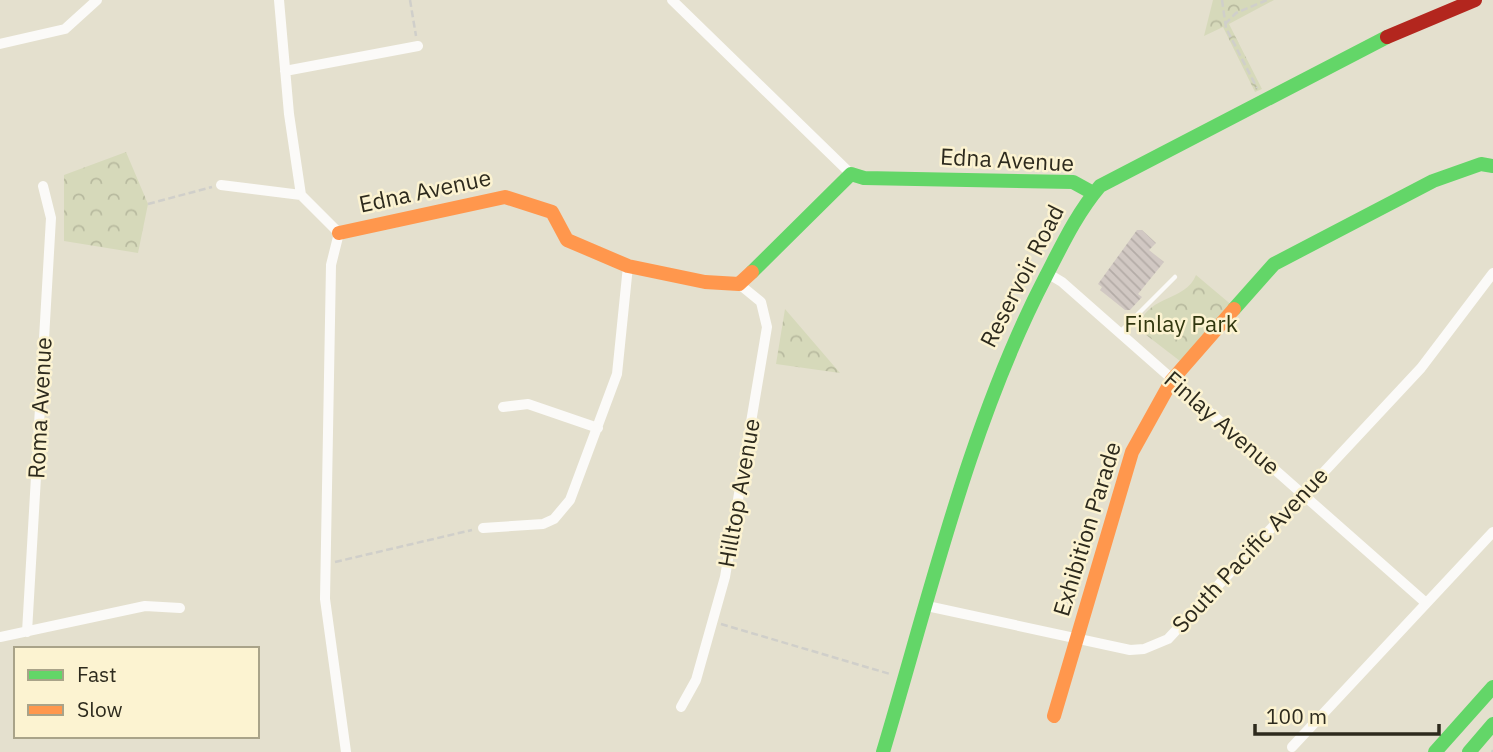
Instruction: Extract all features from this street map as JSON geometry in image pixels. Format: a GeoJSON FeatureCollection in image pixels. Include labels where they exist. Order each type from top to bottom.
{"type":"FeatureCollection","features":[{"type":"Feature","properties":{"kind":"street"},"geometry":{"type":"LineString","coordinates":[[0,44],[65,29],[97,0]]}},
{"type":"Feature","properties":{"kind":"street"},"geometry":{"type":"LineString","coordinates":[[279,0],[285,71],[302,195],[339,233]]}},
{"type":"Feature","properties":{"kind":"street"},"geometry":{"type":"LineString","coordinates":[[672,0],[851,174],[820,208],[739,284]]}},
{"type":"Feature","properties":{"kind":"street","name":"Reservoir Road"},"geometry":{"type":"LineString","coordinates":[[883,752],[989,400],[1005,356],[1047,273],[1093,193],[1112,178],[1409,25],[1475,0]]}},
{"type":"Feature","properties":{"kind":"street"},"geometry":{"type":"LineString","coordinates":[[285,71],[418,46]]}},
{"type":"Feature","properties":{"kind":"street","name":"Exhibition Parade"},"geometry":{"type":"LineString","coordinates":[[1054,716],[1132,452],[1172,380],[1274,264],[1433,181],[1481,164],[1493,166]]}},
{"type":"Feature","properties":{"kind":"street","name":"Edna Avenue"},"geometry":{"type":"LineString","coordinates":[[851,174],[864,178],[1073,182],[1093,193]]}},
{"type":"Feature","properties":{"kind":"street"},"geometry":{"type":"LineString","coordinates":[[221,185],[302,195]]}},
{"type":"Feature","properties":{"kind":"street","name":"Roma Avenue"},"geometry":{"type":"LineString","coordinates":[[27,632],[51,218],[43,186]]}},
{"type":"Feature","properties":{"kind":"street","name":"Edna Avenue"},"geometry":{"type":"LineString","coordinates":[[346,752],[325,599],[331,265],[339,233],[505,197],[552,212],[567,240],[628,266],[705,282],[739,284]]}},
{"type":"Feature","properties":{"kind":"street"},"geometry":{"type":"LineString","coordinates":[[483,528],[543,524],[554,519],[570,500],[621,359],[628,266]]}},
{"type":"Feature","properties":{"kind":"street","name":"Finlay Avenue"},"geometry":{"type":"LineString","coordinates":[[1047,273],[1062,282],[1426,603]]}},
{"type":"Feature","properties":{"kind":"street","name":"South Pacific Avenue"},"geometry":{"type":"LineString","coordinates":[[928,606],[1130,650],[1144,649],[1168,639],[1421,368],[1493,274]]}},
{"type":"Feature","properties":{"kind":"street","name":"Hilltop Avenue"},"geometry":{"type":"LineString","coordinates":[[681,707],[696,680],[725,577],[767,327],[765,308],[739,284]]}},
{"type":"Feature","properties":{"kind":"street"},"geometry":{"type":"LineString","coordinates":[[503,407],[528,404],[598,428]]}},
{"type":"Feature","properties":{"kind":"street"},"geometry":{"type":"LineString","coordinates":[[1292,747],[1493,532]]}},
{"type":"Feature","properties":{"kind":"street"},"geometry":{"type":"LineString","coordinates":[[0,637],[145,607],[180,608]]}},
{"type":"Feature","properties":{"kind":"street"},"geometry":{"type":"LineString","coordinates":[[1434,752],[1493,687]]}},
{"type":"Feature","properties":{"kind":"street"},"geometry":{"type":"LineString","coordinates":[[1469,752],[1493,724]]}},
{"type":"Feature","properties":{"kind":"lane"},"geometry":{"type":"LineString","coordinates":[[1119,333],[1175,277]]}},
{"type":"Feature","properties":{"kind":"path"},"geometry":{"type":"LineString","coordinates":[[410,0],[418,46]]}},
{"type":"Feature","properties":{"kind":"path"},"geometry":{"type":"LineString","coordinates":[[1223,0],[1225,24],[1257,88]]}},
{"type":"Feature","properties":{"kind":"path"},"geometry":{"type":"LineString","coordinates":[[1225,24],[1236,13],[1267,0]]}},
{"type":"Feature","properties":{"kind":"path"},"geometry":{"type":"LineString","coordinates":[[148,204],[221,185]]}},
{"type":"Feature","properties":{"kind":"path"},"geometry":{"type":"LineString","coordinates":[[325,564],[483,528]]}},
{"type":"Feature","properties":{"kind":"path"},"geometry":{"type":"LineString","coordinates":[[713,622],[890,674]]}},
{"type":"Feature","properties":{"kind":"green space"},"geometry":{"type":"Polygon","coordinates":[[[1213,0],[1274,0],[1229,24],[1262,89],[1255,92],[1223,27],[1204,36],[1213,0]]]}},
{"type":"Feature","properties":{"kind":"green space"},"geometry":{"type":"Polygon","coordinates":[[[126,152],[148,204],[138,253],[64,241],[64,175],[126,152]]]}},
{"type":"Feature","properties":{"kind":"green space","name":"Finlay Park"},"geometry":{"type":"Polygon","coordinates":[[[1196,275],[1234,307],[1180,361],[1141,331],[1139,325],[1151,308],[1184,290],[1196,275]]]}},
{"type":"Feature","properties":{"kind":"green space"},"geometry":{"type":"Polygon","coordinates":[[[785,309],[840,373],[776,364],[785,309]]]}},
{"type":"Feature","properties":{"kind":"building"},"geometry":{"type":"Polygon","coordinates":[[[1137,230],[1142,230],[1156,243],[1149,250],[1164,262],[1138,294],[1142,297],[1130,310],[1125,310],[1100,290],[1102,287],[1098,284],[1137,230]]]}},
{"type":"Feature","properties":{"kind":"traffic: fast"},"geometry":{"type":"LineString","coordinates":[[883,752],[973,449],[1019,332],[1084,207],[1100,186],[1387,37]]}},
{"type":"Feature","properties":{"kind":"traffic: fast"},"geometry":{"type":"LineString","coordinates":[[1234,309],[1274,264],[1433,181],[1481,164],[1493,166]]}},
{"type":"Feature","properties":{"kind":"traffic: fast"},"geometry":{"type":"LineString","coordinates":[[752,272],[851,174],[864,178],[1073,182],[1093,193]]}},
{"type":"Feature","properties":{"kind":"traffic: fast"},"geometry":{"type":"LineString","coordinates":[[1435,752],[1493,687]]}},
{"type":"Feature","properties":{"kind":"traffic: fast"},"geometry":{"type":"LineString","coordinates":[[1469,752],[1493,724]]}},
{"type":"Feature","properties":{"kind":"traffic: slow"},"geometry":{"type":"LineString","coordinates":[[339,233],[505,197],[552,212],[567,240],[628,266],[705,282],[739,284],[752,272]]}},
{"type":"Feature","properties":{"kind":"traffic: slow"},"geometry":{"type":"LineString","coordinates":[[1054,716],[1132,452],[1172,380],[1234,309]]}},
{"type":"Feature","properties":{"kind":"traffic: jam"},"geometry":{"type":"LineString","coordinates":[[1387,37],[1475,0]]}}]}
